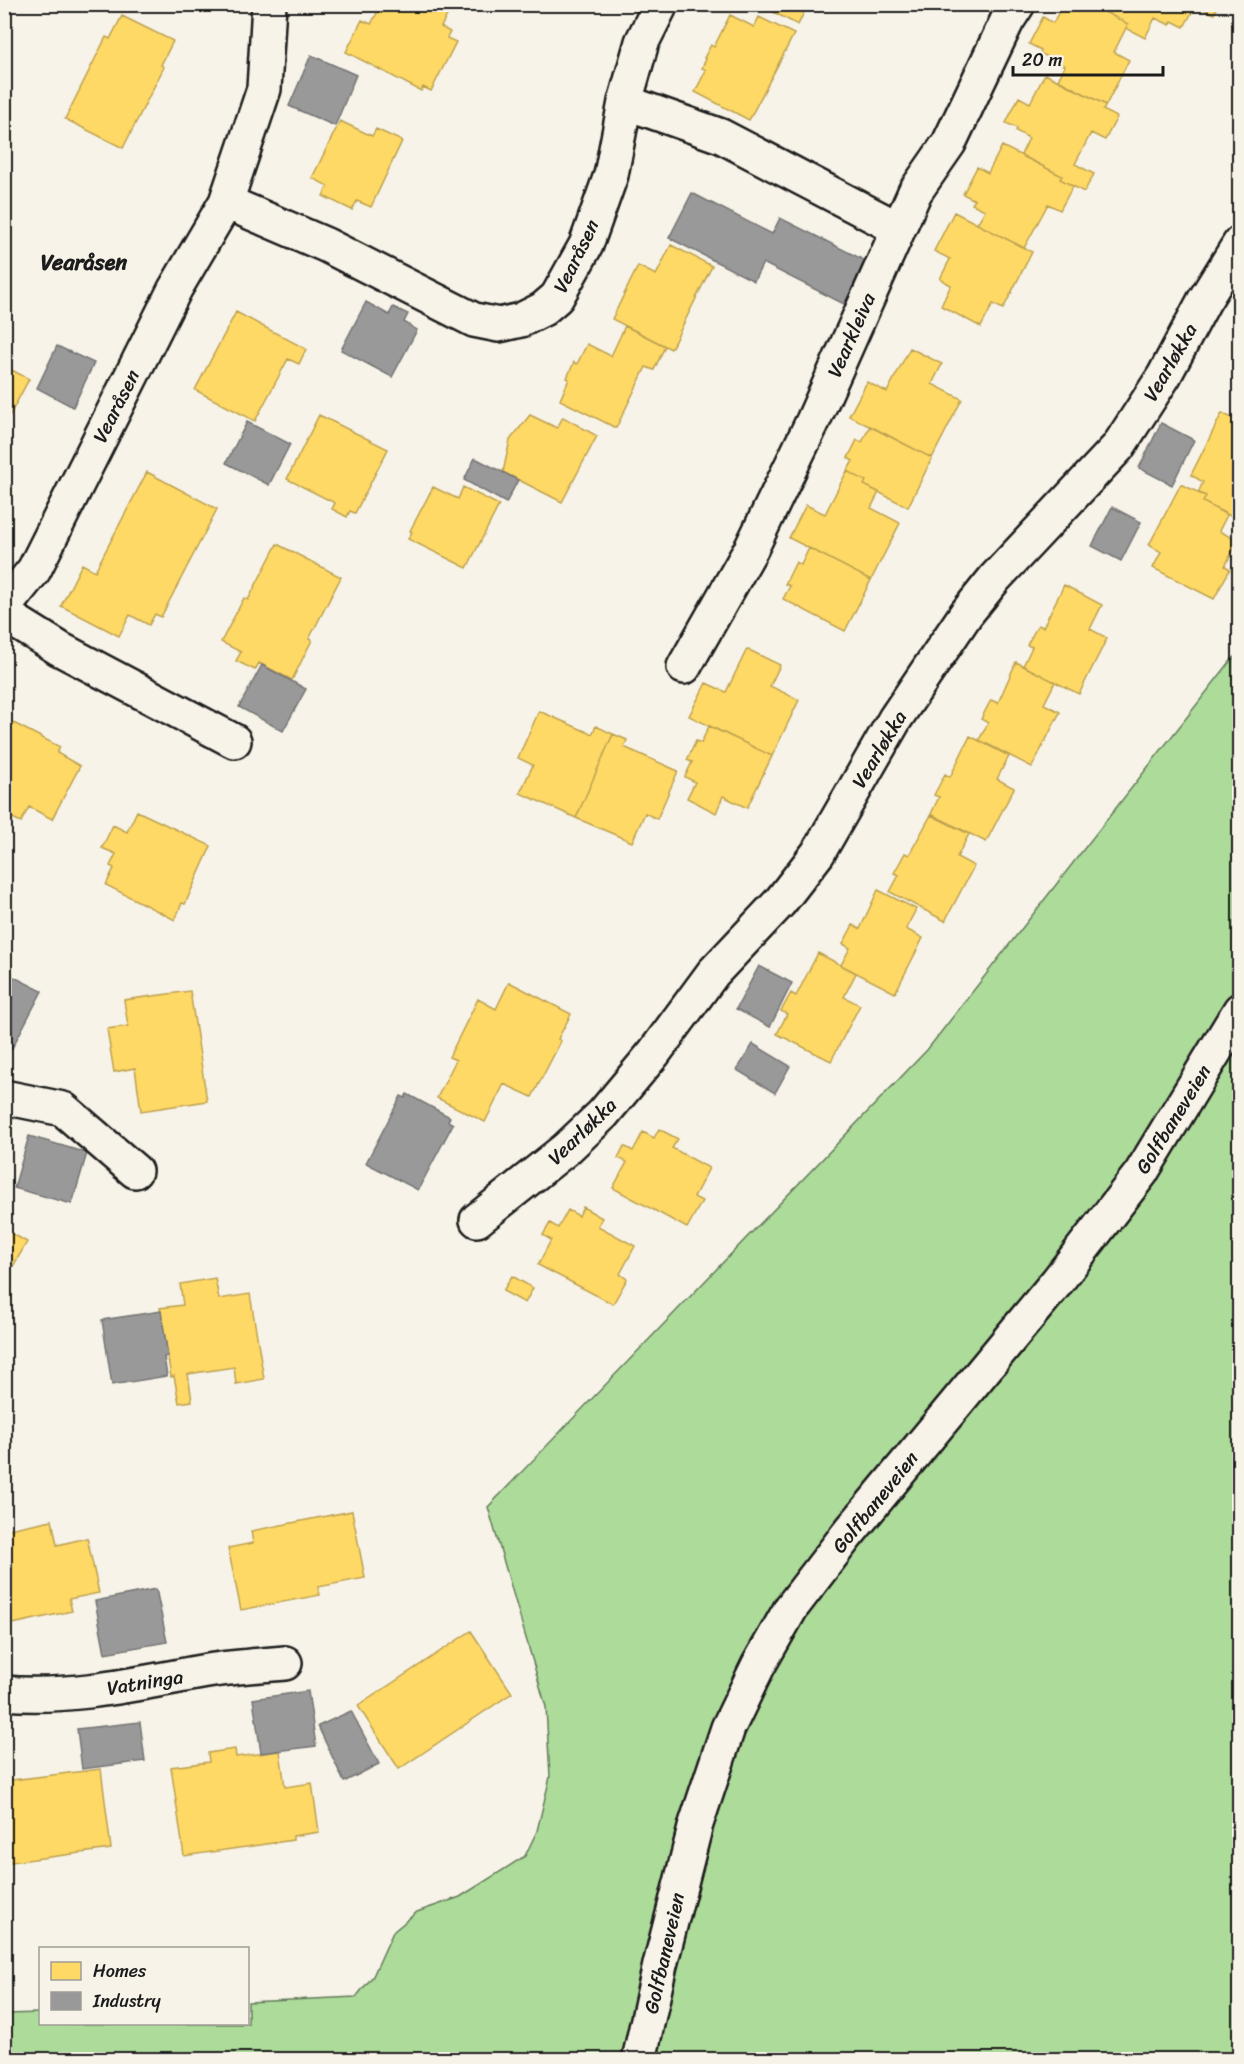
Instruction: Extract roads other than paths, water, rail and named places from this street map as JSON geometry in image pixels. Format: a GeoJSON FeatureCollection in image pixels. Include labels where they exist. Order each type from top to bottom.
{"type":"FeatureCollection","features":[{"type":"Feature","properties":{"kind":"street","name":"Vearåsen"},"geometry":{"type":"LineString","coordinates":[[234,741],[60,650],[15,621],[4,608],[34,570],[175,289],[226,202],[264,89],[269,4]]}},
{"type":"Feature","properties":{"kind":"street","name":"Vearåsen"},"geometry":{"type":"LineString","coordinates":[[226,202],[326,245],[474,320],[499,325],[521,320],[543,309],[558,297],[586,245],[611,176],[625,102],[642,42],[661,4]]}},
{"type":"Feature","properties":{"kind":"street","name":"Vearkleiva"},"geometry":{"type":"LineString","coordinates":[[684,667],[751,549],[808,432],[915,192],[950,143],[1007,21],[1018,4]]}},
{"type":"Feature","properties":{"kind":"street"},"geometry":{"type":"LineString","coordinates":[[625,102],[721,136],[897,228]]}},
{"type":"Feature","properties":{"kind":"street","name":"Vearløkka"},"geometry":{"type":"LineString","coordinates":[[477,1220],[566,1149],[603,1114],[654,1053],[713,973],[780,902],[818,853],[895,719],[966,614],[995,578],[1118,447],[1164,375],[1239,243]]}},
{"type":"Feature","properties":{"kind":"street","name":"Golfbaneveien"},"geometry":{"type":"LineString","coordinates":[[639,2060],[660,1965],[696,1824],[728,1728],[763,1656],[791,1608],[847,1535],[1056,1283],[1141,1173],[1239,1010]]}},
{"type":"Feature","properties":{"kind":"street"},"geometry":{"type":"LineString","coordinates":[[4,1096],[63,1108],[135,1171]]}},
{"type":"Feature","properties":{"kind":"street","name":"Vatninga"},"geometry":{"type":"LineString","coordinates":[[4,1693],[36,1695],[120,1688],[208,1671],[285,1663]]}},
{"type":"Feature","properties":{"kind":"district","name":"Vearåsen"},"geometry":{"type":"Point","coordinates":[84,262]}}]}
